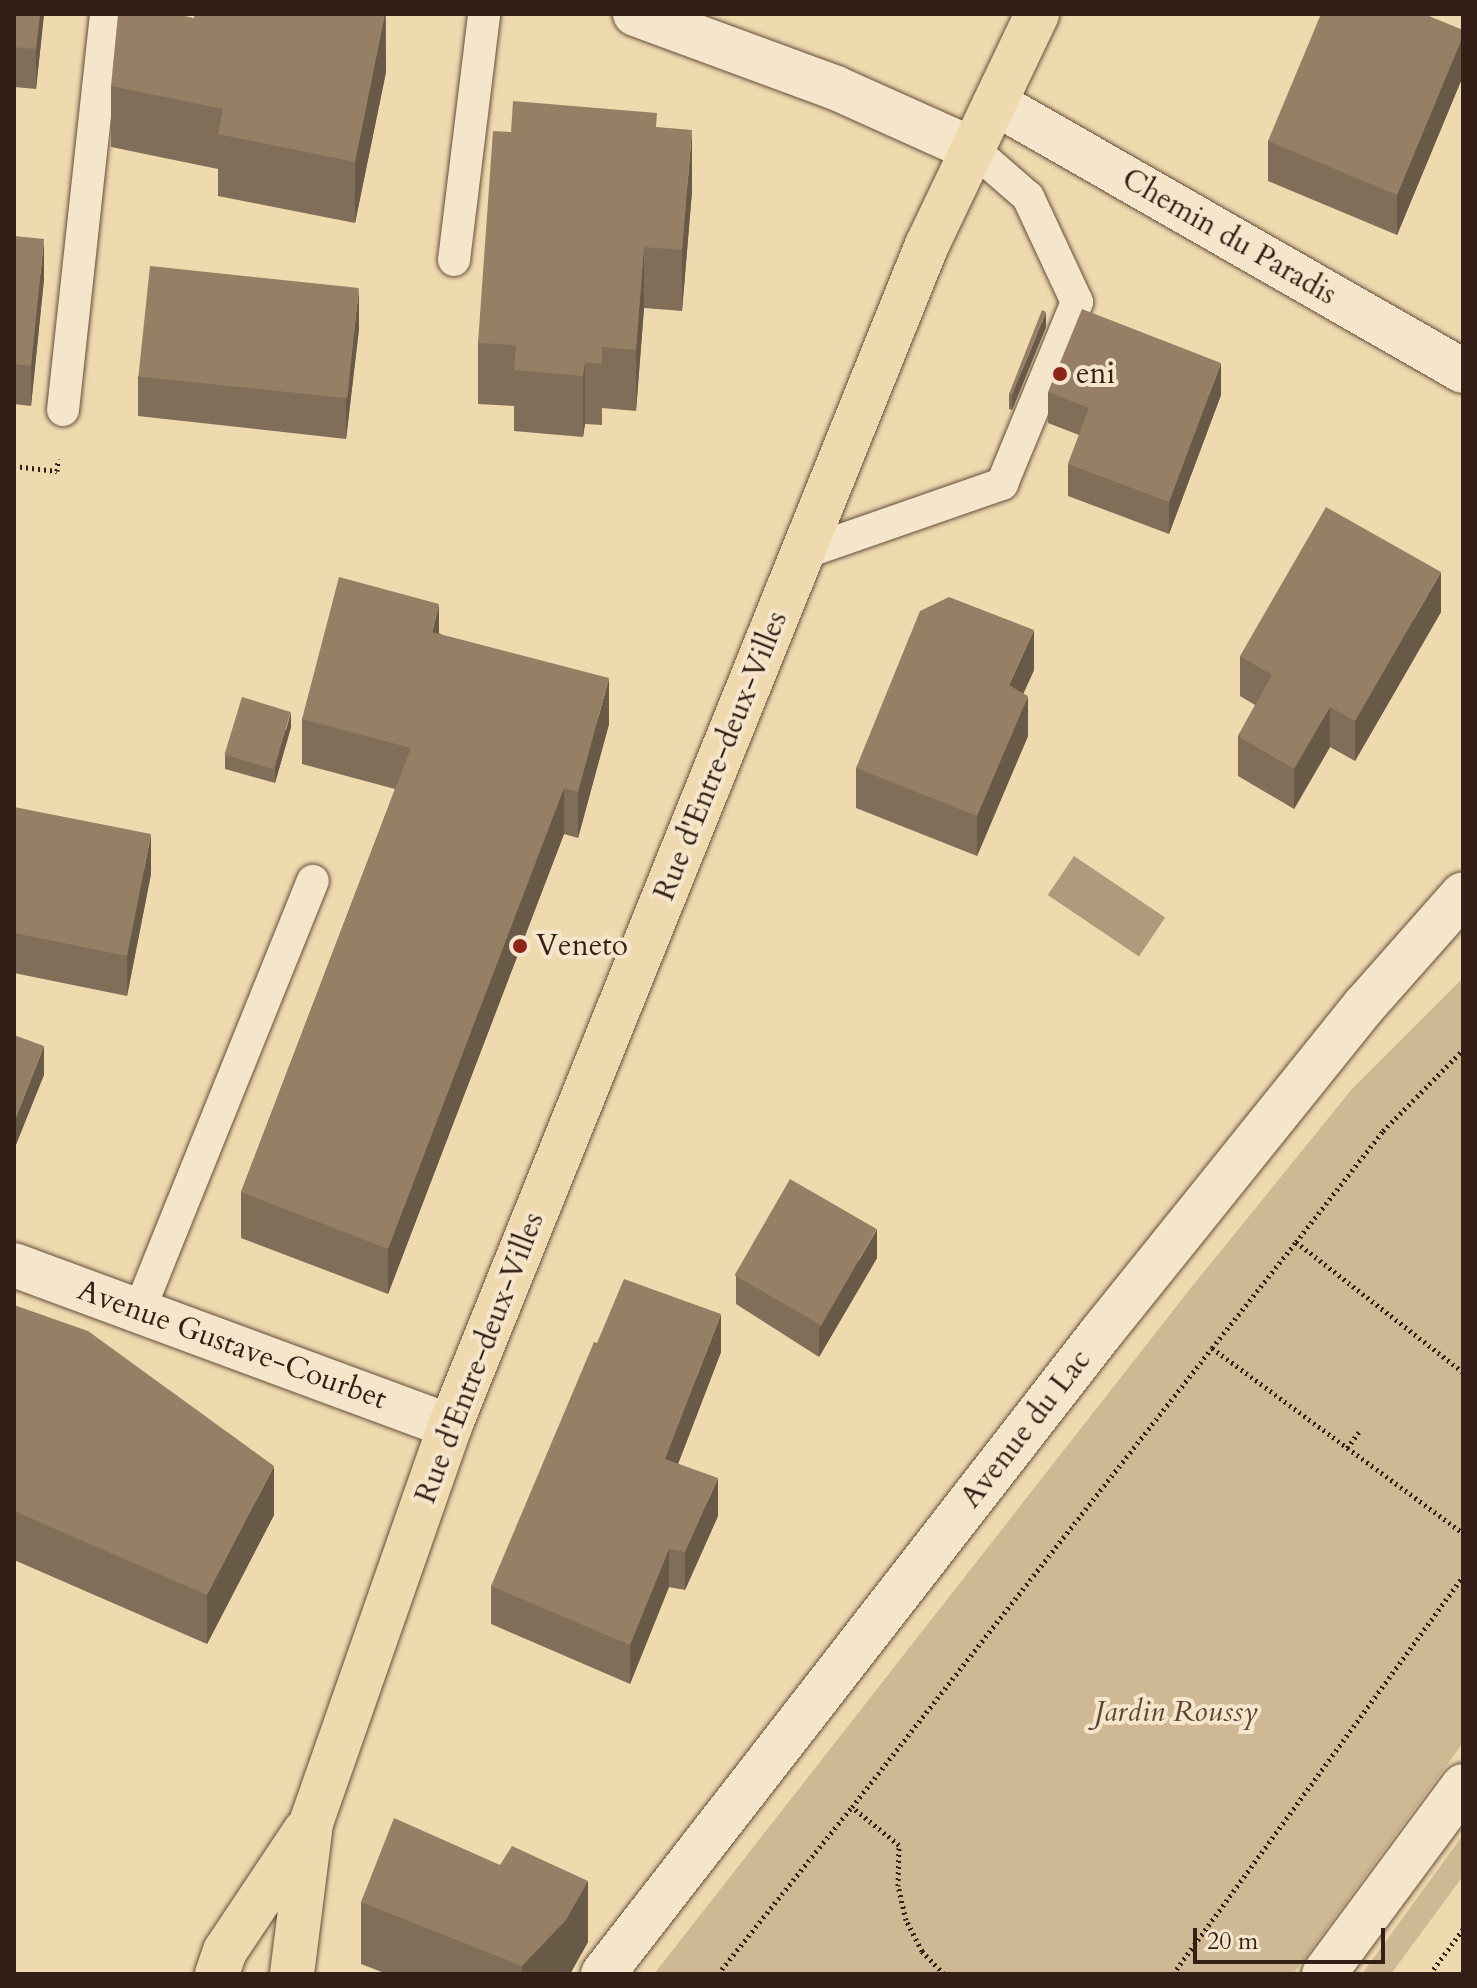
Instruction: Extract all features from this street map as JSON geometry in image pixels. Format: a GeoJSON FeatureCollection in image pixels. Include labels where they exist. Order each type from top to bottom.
{"type":"FeatureCollection","features":[{"type":"Feature","properties":{"kind":"main road","name":"Rue d'Entre-deux-Villes"},"geometry":{"type":"LineString","coordinates":[[292,1974],[311,1823],[450,1426],[927,245],[1037,14]]}},
{"type":"Feature","properties":{"kind":"main road","name":"Rue d'Entre-deux-Villes"},"geometry":{"type":"LineString","coordinates":[[217,1974],[225,1951],[311,1823]]}},
{"type":"Feature","properties":{"kind":"street"},"geometry":{"type":"LineString","coordinates":[[635,14],[836,88],[974,150]]}},
{"type":"Feature","properties":{"kind":"street","name":"Chemin du Paradis"},"geometry":{"type":"LineString","coordinates":[[995,103],[1463,371]]}},
{"type":"Feature","properties":{"kind":"street","name":"Avenue du Lac"},"geometry":{"type":"LineString","coordinates":[[603,1974],[1101,1333],[1364,1006],[1463,894]]}},
{"type":"Feature","properties":{"kind":"street","name":"Avenue Gustave-Courbet"},"geometry":{"type":"LineString","coordinates":[[14,1265],[450,1426]]}},
{"type":"Feature","properties":{"kind":"street"},"geometry":{"type":"LineString","coordinates":[[1324,1974],[1463,1786]]}},
{"type":"Feature","properties":{"kind":"lane"},"geometry":{"type":"LineString","coordinates":[[63,410],[106,14]]}},
{"type":"Feature","properties":{"kind":"lane"},"geometry":{"type":"LineString","coordinates":[[454,260],[484,14]]}},
{"type":"Feature","properties":{"kind":"lane"},"geometry":{"type":"LineString","coordinates":[[804,553],[1002,484],[1077,302],[1028,197],[974,150]]}},
{"type":"Feature","properties":{"kind":"lane"},"geometry":{"type":"LineString","coordinates":[[139,1311],[313,881]]}},
{"type":"Feature","properties":{"kind":"path"},"geometry":{"type":"LineString","coordinates":[[718,1974],[1383,1131],[1463,1050]]}},
{"type":"Feature","properties":{"kind":"path"},"geometry":{"type":"LineString","coordinates":[[1296,1242],[1463,1372]]}},
{"type":"Feature","properties":{"kind":"path"},"geometry":{"type":"LineString","coordinates":[[1212,1348],[1463,1533]]}},
{"type":"Feature","properties":{"kind":"path"},"geometry":{"type":"LineString","coordinates":[[1347,1448],[1359,1432]]}},
{"type":"Feature","properties":{"kind":"path"},"geometry":{"type":"LineString","coordinates":[[1173,1974],[1463,1577]]}},
{"type":"Feature","properties":{"kind":"path"},"geometry":{"type":"LineString","coordinates":[[852,1807],[899,1845],[898,1886],[906,1920],[922,1951],[944,1974]]}},
{"type":"Feature","properties":{"kind":"path"},"geometry":{"type":"LineString","coordinates":[[1430,1974],[1463,1929]]}},
{"type":"Feature","properties":{"kind":"green space","name":"Jardin Roussy"},"geometry":{"type":"Polygon","coordinates":[[[1463,978],[1463,1743],[1293,1974],[654,1974],[1190,1289],[1352,1089],[1463,978]]]}},
{"type":"Feature","properties":{"kind":"green space"},"geometry":{"type":"Polygon","coordinates":[[[1463,1835],[1463,1876],[1391,1974],[1362,1974],[1463,1835]]]}},
{"type":"Feature","properties":{"kind":"shaded area"},"geometry":{"type":"Polygon","coordinates":[[[1074,856],[1165,918],[1139,956],[1048,895],[1074,856]]]}},
{"type":"Feature","properties":{"kind":"building"},"geometry":{"type":"Polygon","coordinates":[[[14,14],[40,14],[36,49],[14,47],[14,14]]]}},
{"type":"Feature","properties":{"kind":"building"},"geometry":{"type":"Polygon","coordinates":[[[118,14],[175,14],[194,18],[195,14],[385,14],[355,162],[218,134],[223,109],[111,86],[118,14]]]}},
{"type":"Feature","properties":{"kind":"building"},"geometry":{"type":"Polygon","coordinates":[[[1321,14],[1424,14],[1463,30],[1397,195],[1268,141],[1321,14]]]}},
{"type":"Feature","properties":{"kind":"building"},"geometry":{"type":"Polygon","coordinates":[[[513,101],[657,113],[656,127],[692,130],[682,250],[644,247],[636,350],[602,347],[602,364],[585,362],[583,376],[514,370],[516,345],[478,343],[493,131],[511,132],[513,101]]]}},
{"type":"Feature","properties":{"kind":"building"},"geometry":{"type":"Polygon","coordinates":[[[14,236],[44,239],[31,366],[14,364],[14,236]]]}},
{"type":"Feature","properties":{"kind":"building"},"geometry":{"type":"Polygon","coordinates":[[[150,266],[359,288],[347,398],[138,376],[150,266]]]}},
{"type":"Feature","properties":{"kind":"building"},"geometry":{"type":"Polygon","coordinates":[[[1082,309],[1221,363],[1169,502],[1068,464],[1089,408],[1048,392],[1082,309]]]}},
{"type":"Feature","properties":{"kind":"building"},"geometry":{"type":"Polygon","coordinates":[[[1042,310],[1046,312],[1012,395],[1009,394],[1042,310]]]}},
{"type":"Feature","properties":{"kind":"building"},"geometry":{"type":"Polygon","coordinates":[[[1326,507],[1441,572],[1355,721],[1330,707],[1294,769],[1238,736],[1272,675],[1240,656],[1326,507]]]}},
{"type":"Feature","properties":{"kind":"building"},"geometry":{"type":"Polygon","coordinates":[[[339,577],[439,604],[432,632],[609,678],[578,792],[564,788],[388,1249],[241,1192],[411,748],[302,719],[339,577]]]}},
{"type":"Feature","properties":{"kind":"building"},"geometry":{"type":"Polygon","coordinates":[[[949,597],[1034,630],[1009,685],[1028,696],[977,816],[856,768],[920,611],[949,597]]]}},
{"type":"Feature","properties":{"kind":"building"},"geometry":{"type":"Polygon","coordinates":[[[242,697],[291,712],[273,769],[224,754],[242,697]]]}},
{"type":"Feature","properties":{"kind":"building"},"geometry":{"type":"Polygon","coordinates":[[[14,807],[151,834],[127,956],[14,933],[14,807]]]}},
{"type":"Feature","properties":{"kind":"building"},"geometry":{"type":"Polygon","coordinates":[[[14,1035],[44,1046],[14,1122],[14,1035]]]}},
{"type":"Feature","properties":{"kind":"building"},"geometry":{"type":"Polygon","coordinates":[[[790,1179],[877,1229],[821,1325],[734,1275],[790,1179]]]}},
{"type":"Feature","properties":{"kind":"building"},"geometry":{"type":"Polygon","coordinates":[[[624,1279],[721,1314],[665,1459],[718,1478],[685,1552],[669,1549],[630,1645],[491,1586],[594,1342],[597,1343],[624,1279]]]}},
{"type":"Feature","properties":{"kind":"building"},"geometry":{"type":"Polygon","coordinates":[[[14,1305],[88,1331],[274,1466],[207,1595],[14,1511],[14,1305]]]}},
{"type":"Feature","properties":{"kind":"building"},"geometry":{"type":"Polygon","coordinates":[[[394,1818],[500,1865],[512,1846],[588,1881],[566,1920],[522,1966],[361,1902],[394,1818]]]}},
{"type":"Feature","properties":{"kind":"place","name":"eni"},"geometry":{"type":"Point","coordinates":[1060,374]}},
{"type":"Feature","properties":{"kind":"place","name":"Veneto"},"geometry":{"type":"Point","coordinates":[520,946]}}]}
